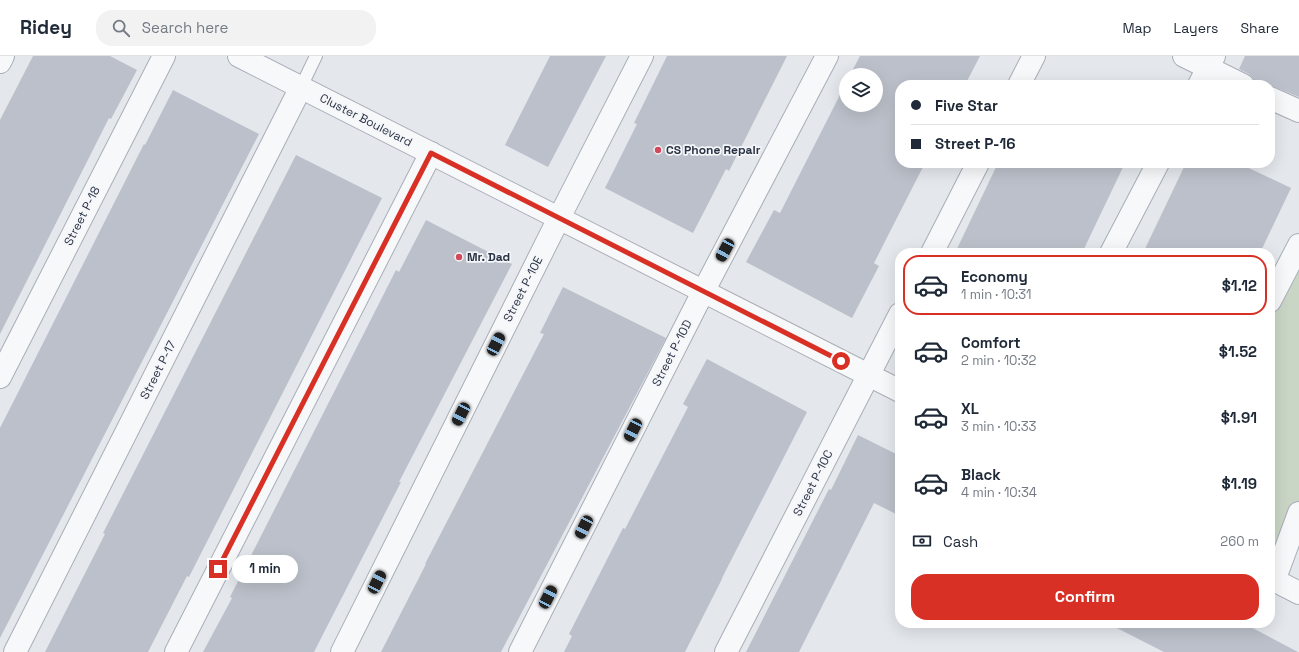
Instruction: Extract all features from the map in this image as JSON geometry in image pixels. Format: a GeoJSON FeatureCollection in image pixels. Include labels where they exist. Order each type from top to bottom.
{"type":"FeatureCollection","features":[{"type":"Feature","properties":{"kind":"street"},"geometry":{"type":"LineString","coordinates":[[0,62],[3,56]]}},
{"type":"Feature","properties":{"kind":"street","name":"Street P-18"},"geometry":{"type":"LineString","coordinates":[[0,377],[164,56]]}},
{"type":"Feature","properties":{"kind":"street","name":"Cluster Boulevard"},"geometry":{"type":"LineString","coordinates":[[239,56],[895,388]]}},
{"type":"Feature","properties":{"kind":"street","name":"Street P-10E"},"geometry":{"type":"LineString","coordinates":[[342,652],[559,218],[642,56]]}},
{"type":"Feature","properties":{"kind":"street","name":"Street P-10D"},"geometry":{"type":"LineString","coordinates":[[520,652],[704,292],[827,56]]}},
{"type":"Feature","properties":{"kind":"street"},"geometry":{"type":"LineString","coordinates":[[1022,80],[1034,56]]}},
{"type":"Feature","properties":{"kind":"street"},"geometry":{"type":"LineString","coordinates":[[1184,56],[1207,70],[1231,80]]}},
{"type":"Feature","properties":{"kind":"street","name":"Street P-17"},"geometry":{"type":"LineString","coordinates":[[14,652],[301,87]]}},
{"type":"Feature","properties":{"kind":"street"},"geometry":{"type":"LineString","coordinates":[[1275,100],[1299,112]]}},
{"type":"Feature","properties":{"kind":"street"},"geometry":{"type":"LineString","coordinates":[[176,652],[431,153]]}},
{"type":"Feature","properties":{"kind":"street"},"geometry":{"type":"LineString","coordinates":[[935,248],[975,168]]}},
{"type":"Feature","properties":{"kind":"street"},"geometry":{"type":"LineString","coordinates":[[1114,248],[1155,168]]}},
{"type":"Feature","properties":{"kind":"street"},"geometry":{"type":"LineString","coordinates":[[1275,291],[1299,245]]}},
{"type":"Feature","properties":{"kind":"street","name":"Street P-10C"},"geometry":{"type":"LineString","coordinates":[[726,652],[895,324]]}},
{"type":"Feature","properties":{"kind":"street"},"geometry":{"type":"LineString","coordinates":[[1275,572],[1299,513]]}},
{"type":"Feature","properties":{"kind":"street"},"geometry":{"type":"LineString","coordinates":[[1275,581],[1299,593]]}},
{"type":"Feature","properties":{"kind":"lane"},"geometry":{"type":"LineString","coordinates":[[301,87],[316,56]]}},
{"type":"Feature","properties":{"kind":"green space"},"geometry":{"type":"Polygon","coordinates":[[[1299,245],[1299,513],[1275,567],[1275,291],[1299,245]]]}},
{"type":"Feature","properties":{"kind":"building"},"geometry":{"type":"Polygon","coordinates":[[[33,56],[110,56],[137,70],[111,119],[109,118],[0,334],[0,120],[33,56]]]}},
{"type":"Feature","properties":{"kind":"building"},"geometry":{"type":"Polygon","coordinates":[[[550,56],[606,56],[548,167],[505,145],[550,56]]]}},
{"type":"Feature","properties":{"kind":"building"},"geometry":{"type":"Polygon","coordinates":[[[667,56],[787,56],[729,171],[726,169],[693,233],[605,188],[637,124],[634,123],[667,56]]]}},
{"type":"Feature","properties":{"kind":"building"},"geometry":{"type":"Polygon","coordinates":[[[860,56],[980,56],[968,80],[895,80],[895,168],[922,168],[874,263],[879,266],[852,318],[746,262],[774,210],[780,213],[839,97],[839,112],[883,112],[883,68],[854,68],[860,56]]]}},
{"type":"Feature","properties":{"kind":"building"},"geometry":{"type":"Polygon","coordinates":[[[1245,56],[1299,56],[1299,97],[1275,87],[1275,80],[1254,80],[1249,74],[1239,69],[1245,56]]]}},
{"type":"Feature","properties":{"kind":"building"},"geometry":{"type":"Polygon","coordinates":[[[173,90],[259,134],[0,638],[0,428],[144,144],[145,145],[173,90]]]}},
{"type":"Feature","properties":{"kind":"building"},"geometry":{"type":"Polygon","coordinates":[[[296,155],[382,198],[189,577],[187,576],[148,652],[45,652],[105,534],[103,533],[296,155]]]}},
{"type":"Feature","properties":{"kind":"building"},"geometry":{"type":"Polygon","coordinates":[[[996,168],[1123,168],[1084,248],[957,248],[996,168]]]}},
{"type":"Feature","properties":{"kind":"building"},"geometry":{"type":"Polygon","coordinates":[[[1184,168],[1249,168],[1291,188],[1262,248],[1145,248],[1184,168]]]}},
{"type":"Feature","properties":{"kind":"building"},"geometry":{"type":"Polygon","coordinates":[[[426,220],[512,264],[399,482],[401,482],[314,652],[203,652],[232,598],[230,597],[396,270],[399,272],[426,220]]]}},
{"type":"Feature","properties":{"kind":"building"},"geometry":{"type":"Polygon","coordinates":[[[563,287],[666,338],[501,652],[381,652],[544,334],[540,333],[563,287]]]}},
{"type":"Feature","properties":{"kind":"building"},"geometry":{"type":"Polygon","coordinates":[[[707,359],[807,412],[685,652],[564,652],[572,636],[569,634],[623,528],[625,529],[688,407],[683,404],[707,359]]]}},
{"type":"Feature","properties":{"kind":"building"},"geometry":{"type":"Polygon","coordinates":[[[858,435],[895,454],[895,514],[874,503],[799,652],[746,652],[829,489],[831,490],[858,435]]]}},
{"type":"Feature","properties":{"kind":"building"},"geometry":{"type":"Polygon","coordinates":[[[1117,628],[1252,628],[1298,652],[1164,652],[1117,628]]]}},
{"type":"Feature","properties":{"kind":"place","name":"CS Phone Repair"},"geometry":{"type":"Point","coordinates":[658,150]}},
{"type":"Feature","properties":{"kind":"place","name":"Mr. Dad"},"geometry":{"type":"Point","coordinates":[459,257]}},
{"type":"Feature","properties":{"kind":"route"},"geometry":{"type":"LineString","coordinates":[[218,569],[431,153],[841,361]]}}]}
